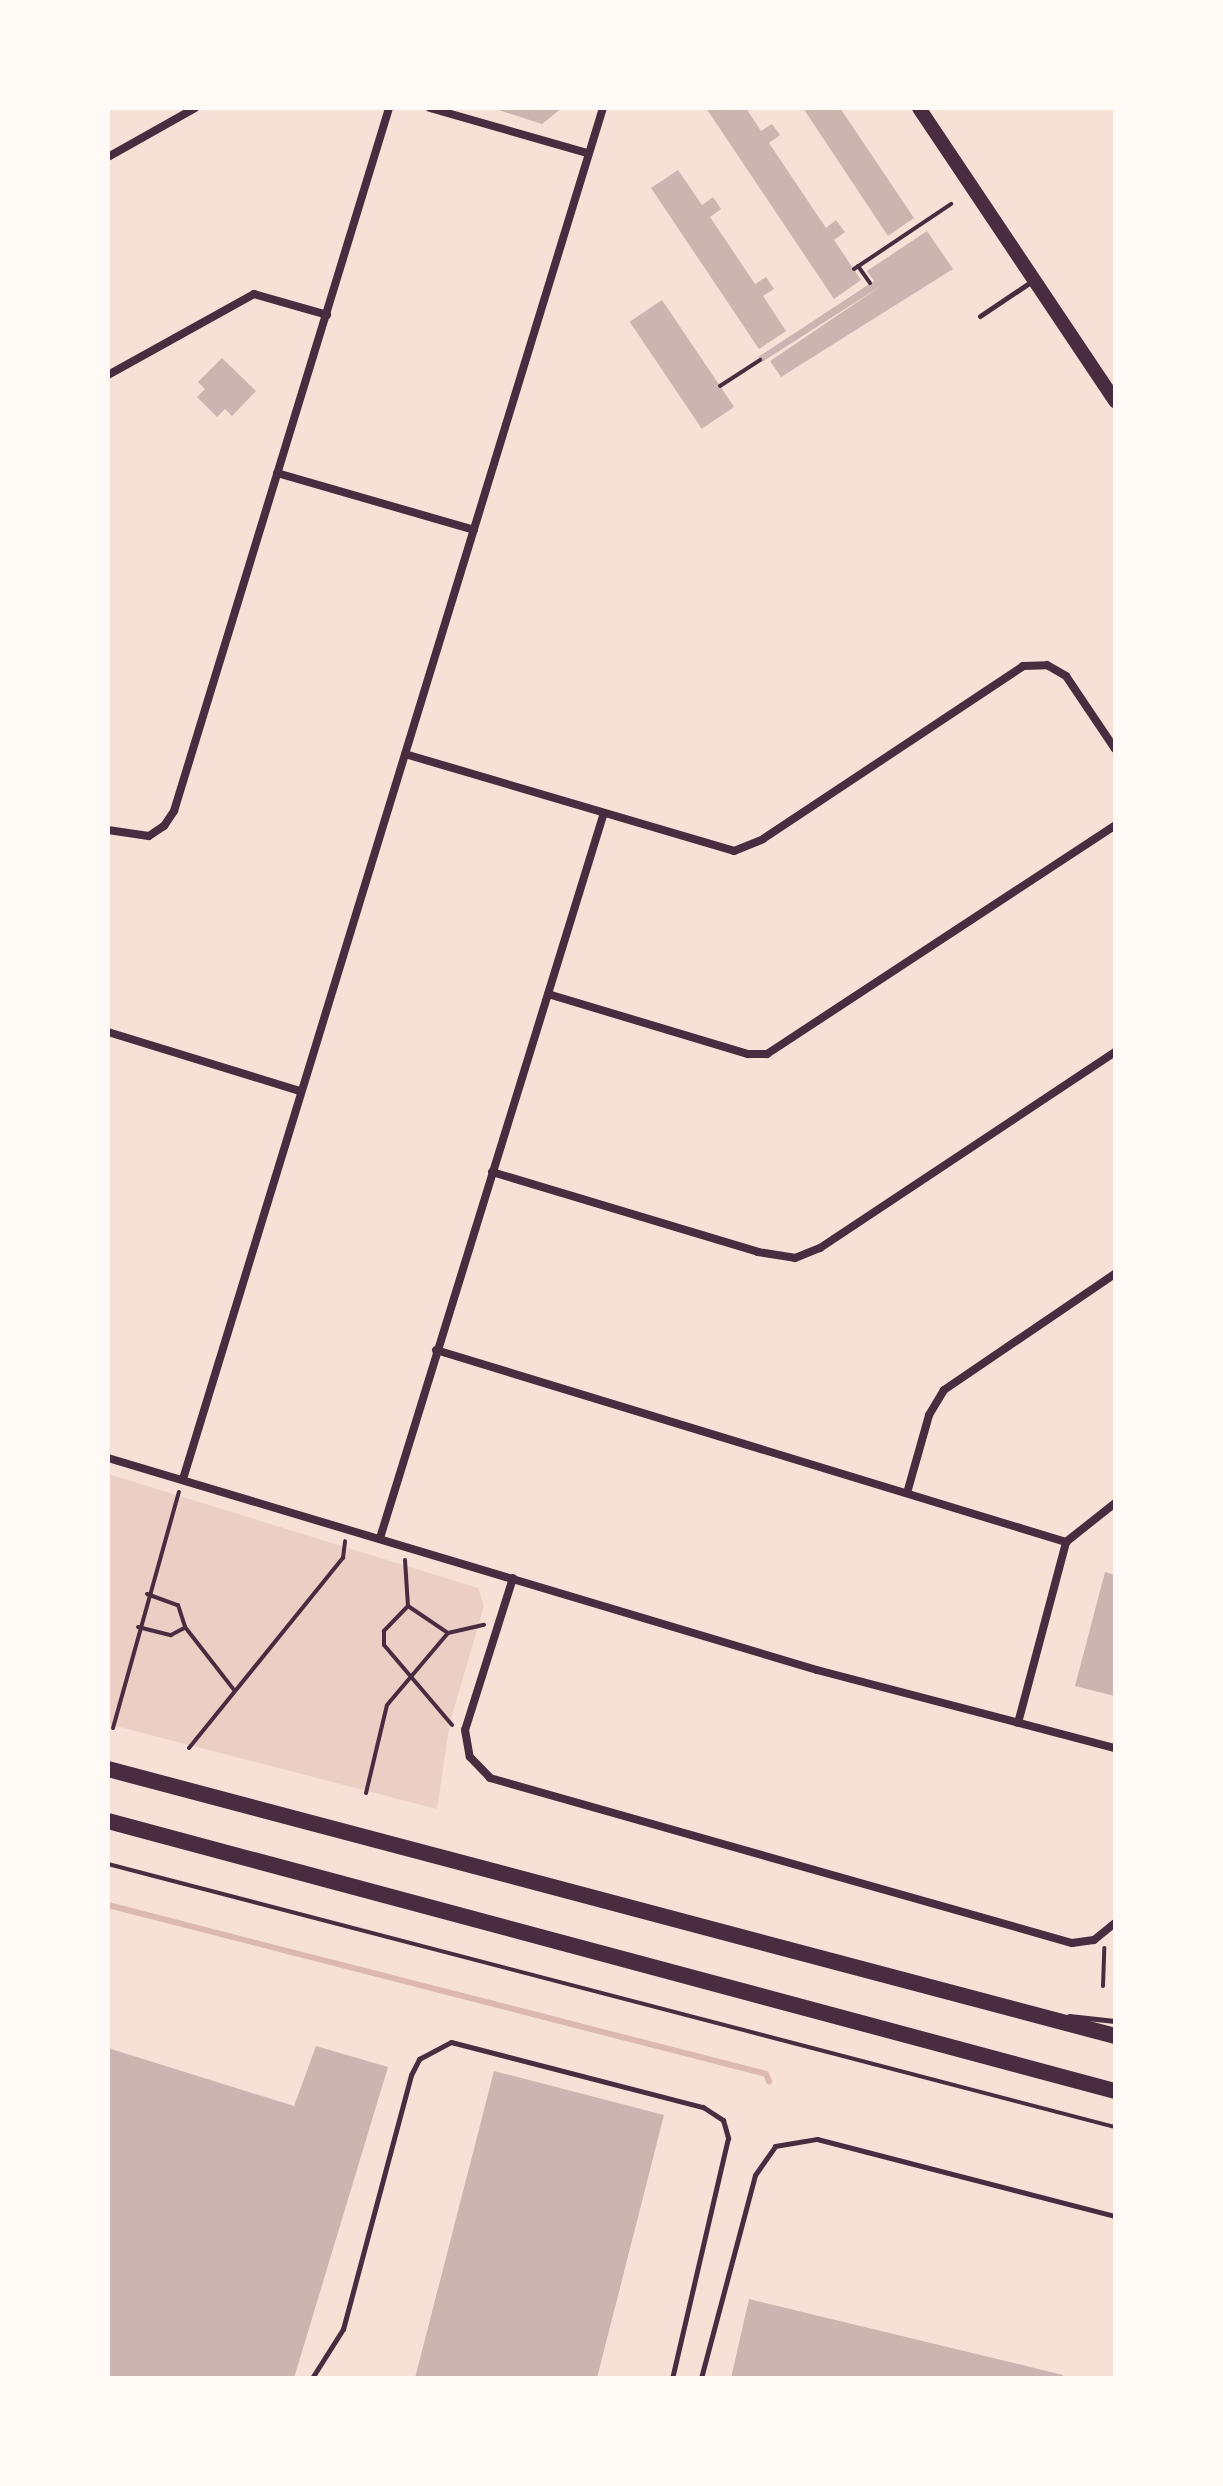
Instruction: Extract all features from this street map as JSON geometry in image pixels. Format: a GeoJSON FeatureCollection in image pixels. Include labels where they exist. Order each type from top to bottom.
{"type":"FeatureCollection","features":[{"type":"Feature","properties":{"kind":"main road"},"geometry":{"type":"LineString","coordinates":[[108,1769],[1115,2036]]}},
{"type":"Feature","properties":{"kind":"main road"},"geometry":{"type":"LineString","coordinates":[[108,1821],[1115,2091]]}},
{"type":"Feature","properties":{"kind":"street"},"geometry":{"type":"LineString","coordinates":[[108,157],[195,108]]}},
{"type":"Feature","properties":{"kind":"street"},"geometry":{"type":"LineString","coordinates":[[108,830],[149,836],[164,826],[174,811],[389,108]]}},
{"type":"Feature","properties":{"kind":"street"},"geometry":{"type":"LineString","coordinates":[[430,108],[587,153]]}},
{"type":"Feature","properties":{"kind":"street"},"geometry":{"type":"LineString","coordinates":[[183,1479],[603,108]]}},
{"type":"Feature","properties":{"kind":"street"},"geometry":{"type":"LineString","coordinates":[[919,108],[1115,401]]}},
{"type":"Feature","properties":{"kind":"street"},"geometry":{"type":"LineString","coordinates":[[108,375],[254,294],[327,315]]}},
{"type":"Feature","properties":{"kind":"street"},"geometry":{"type":"LineString","coordinates":[[277,473],[474,530]]}},
{"type":"Feature","properties":{"kind":"street"},"geometry":{"type":"LineString","coordinates":[[405,754],[727,851],[741,850],[1011,671],[1035,663],[1066,676],[1115,749]]}},
{"type":"Feature","properties":{"kind":"street"},"geometry":{"type":"LineString","coordinates":[[380,1538],[603,816]]}},
{"type":"Feature","properties":{"kind":"street"},"geometry":{"type":"LineString","coordinates":[[548,994],[748,1054],[767,1054],[1115,825]]}},
{"type":"Feature","properties":{"kind":"street"},"geometry":{"type":"LineString","coordinates":[[108,1032],[300,1091]]}},
{"type":"Feature","properties":{"kind":"street"},"geometry":{"type":"LineString","coordinates":[[492,1172],[758,1252],[795,1258],[820,1248],[1114,1054]]}},
{"type":"Feature","properties":{"kind":"street"},"geometry":{"type":"LineString","coordinates":[[907,1493],[929,1415],[944,1390],[1115,1274]]}},
{"type":"Feature","properties":{"kind":"street"},"geometry":{"type":"LineString","coordinates":[[436,1350],[1066,1542]]}},
{"type":"Feature","properties":{"kind":"street"},"geometry":{"type":"LineString","coordinates":[[108,1458],[817,1670],[1115,1748]]}},
{"type":"Feature","properties":{"kind":"street"},"geometry":{"type":"LineString","coordinates":[[1018,1723],[1066,1542],[1115,1503]]}},
{"type":"Feature","properties":{"kind":"street"},"geometry":{"type":"LineString","coordinates":[[513,1578],[465,1730],[470,1757],[490,1778],[1072,1943],[1104,1935],[1115,1923]]}},
{"type":"Feature","properties":{"kind":"lane"},"geometry":{"type":"LineString","coordinates":[[980,316],[1034,280]]}},
{"type":"Feature","properties":{"kind":"lane"},"geometry":{"type":"LineString","coordinates":[[1032,2013],[1115,2021]]}},
{"type":"Feature","properties":{"kind":"lane"},"geometry":{"type":"LineString","coordinates":[[312,2378],[343,2329],[411,2075],[419,2059],[451,2042],[703,2107],[723,2120],[728,2138],[672,2378]]}},
{"type":"Feature","properties":{"kind":"lane"},"geometry":{"type":"LineString","coordinates":[[701,2378],[755,2175],[775,2146],[817,2139],[1115,2216]]}},
{"type":"Feature","properties":{"kind":"path"},"geometry":{"type":"LineString","coordinates":[[870,283],[856,268],[951,204]]}},
{"type":"Feature","properties":{"kind":"path"},"geometry":{"type":"LineString","coordinates":[[720,386],[760,360]]}},
{"type":"Feature","properties":{"kind":"path"},"geometry":{"type":"LineString","coordinates":[[113,1728],[147,1594],[179,1491]]}},
{"type":"Feature","properties":{"kind":"path"},"geometry":{"type":"LineString","coordinates":[[189,1748],[343,1558],[347,1528]]}},
{"type":"Feature","properties":{"kind":"path"},"geometry":{"type":"LineString","coordinates":[[407,1546],[408,1606],[384,1631],[384,1645],[452,1726],[465,1730]]}},
{"type":"Feature","properties":{"kind":"path"},"geometry":{"type":"LineString","coordinates":[[147,1594],[178,1605],[185,1627],[234,1690]]}},
{"type":"Feature","properties":{"kind":"path"},"geometry":{"type":"LineString","coordinates":[[408,1606],[448,1633]]}},
{"type":"Feature","properties":{"kind":"path"},"geometry":{"type":"LineString","coordinates":[[366,1793],[387,1705],[399,1685],[412,1679],[448,1633],[482,1625],[498,1628]]}},
{"type":"Feature","properties":{"kind":"path"},"geometry":{"type":"LineString","coordinates":[[138,1627],[171,1635],[185,1627]]}},
{"type":"Feature","properties":{"kind":"path"},"geometry":{"type":"LineString","coordinates":[[108,1871],[110,1864],[1115,2127]]}},
{"type":"Feature","properties":{"kind":"path"},"geometry":{"type":"LineString","coordinates":[[1103,1986],[1104,1935]]}},
{"type":"Feature","properties":{"kind":"shaded area"},"geometry":{"type":"Polygon","coordinates":[[[108,1474],[478,1588],[484,1606],[450,1722],[437,1809],[108,1724],[108,1474]]]}},
{"type":"Feature","properties":{"kind":"building"},"geometry":{"type":"Polygon","coordinates":[[[492,108],[562,108],[542,124],[492,108]]]}},
{"type":"Feature","properties":{"kind":"building"},"geometry":{"type":"Polygon","coordinates":[[[706,108],[746,108],[761,131],[772,124],[780,135],[769,143],[826,228],[836,220],[845,232],[834,240],[861,280],[834,299],[706,108]]]}},
{"type":"Feature","properties":{"kind":"building"},"geometry":{"type":"Polygon","coordinates":[[[803,108],[840,108],[914,218],[888,236],[803,108]]]}},
{"type":"Feature","properties":{"kind":"building"},"geometry":{"type":"Polygon","coordinates":[[[678,170],[702,205],[713,197],[721,209],[710,217],[755,284],[766,277],[774,289],[763,296],[786,331],[759,349],[651,188],[678,170]]]}},
{"type":"Feature","properties":{"kind":"building"},"geometry":{"type":"Polygon","coordinates":[[[927,231],[953,269],[781,377],[770,361],[884,284],[762,362],[758,357],[874,281],[867,271],[927,231]]]}},
{"type":"Feature","properties":{"kind":"building"},"geometry":{"type":"Polygon","coordinates":[[[662,300],[734,407],[702,429],[630,322],[662,300]]]}},
{"type":"Feature","properties":{"kind":"building"},"geometry":{"type":"Polygon","coordinates":[[[222,358],[256,391],[232,416],[225,409],[217,417],[197,397],[205,389],[198,382],[222,358]]]}},
{"type":"Feature","properties":{"kind":"building"},"geometry":{"type":"Polygon","coordinates":[[[1105,1572],[1115,1575],[1115,1696],[1075,1686],[1105,1572]]]}},
{"type":"Feature","properties":{"kind":"building"},"geometry":{"type":"Polygon","coordinates":[[[316,2046],[388,2067],[294,2378],[108,2378],[108,2048],[294,2106],[316,2046]]]}},
{"type":"Feature","properties":{"kind":"building"},"geometry":{"type":"Polygon","coordinates":[[[494,2071],[664,2115],[597,2378],[415,2378],[494,2071]]]}},
{"type":"Feature","properties":{"kind":"building"},"geometry":{"type":"Polygon","coordinates":[[[749,2299],[1063,2375],[1062,2378],[731,2378],[749,2299]]]}},
{"type":"Feature","properties":{"kind":"waterway"},"geometry":{"type":"LineString","coordinates":[[108,1905],[766,2074],[769,2081]]}}]}
